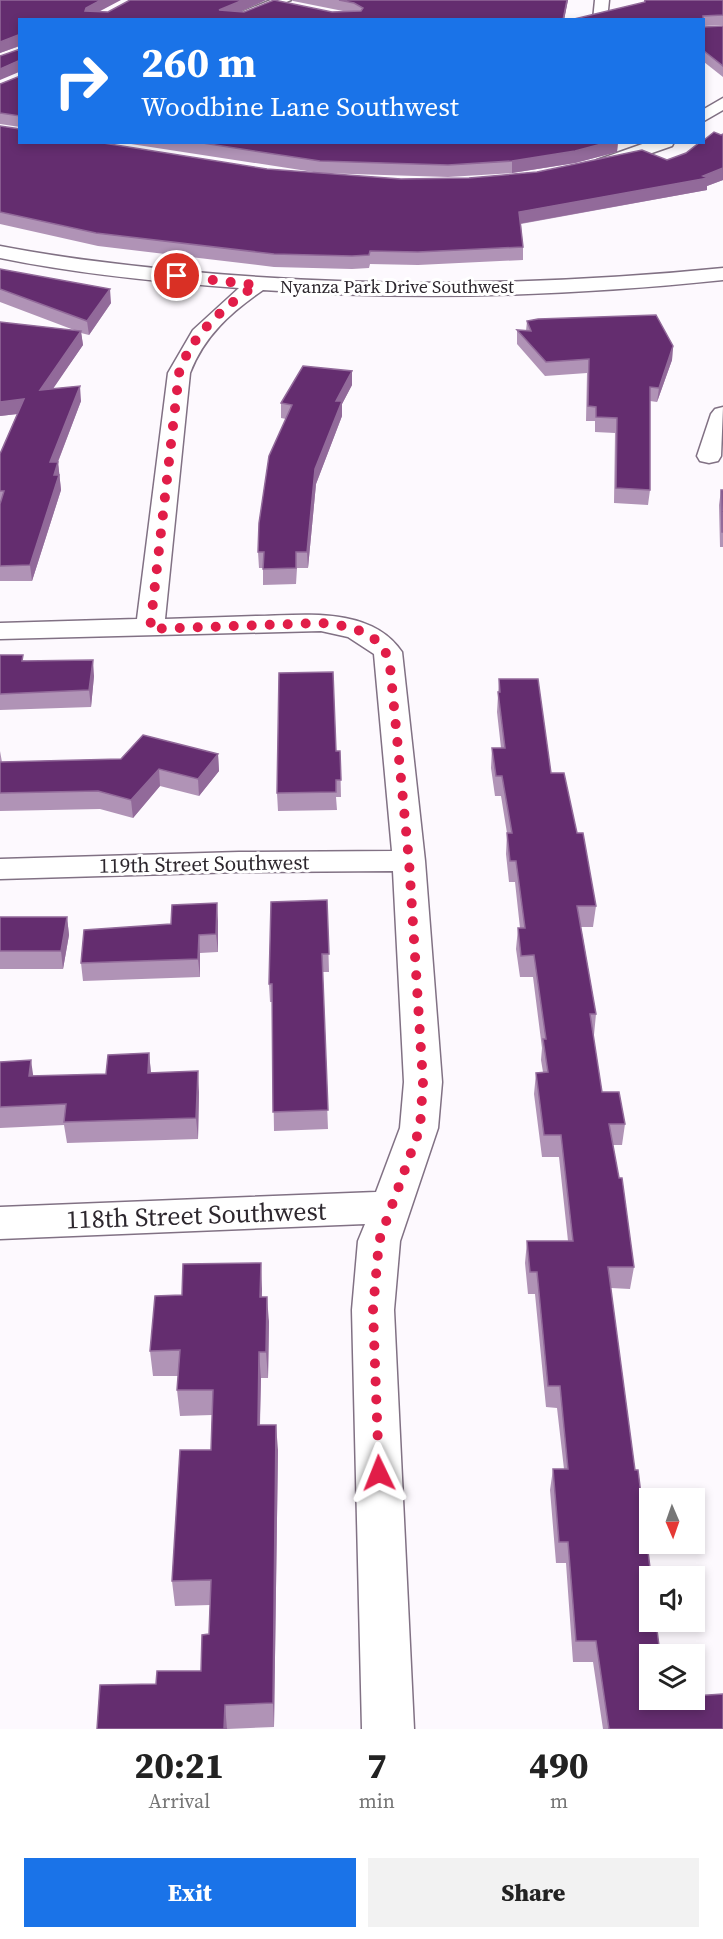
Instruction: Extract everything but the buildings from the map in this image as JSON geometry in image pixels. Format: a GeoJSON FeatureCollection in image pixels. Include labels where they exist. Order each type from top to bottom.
{"type":"FeatureCollection","features":[{"type":"Feature","properties":{"kind":"street"},"geometry":{"type":"LineString","coordinates":[[600,18],[602,0]]}},
{"type":"Feature","properties":{"kind":"street"},"geometry":{"type":"LineString","coordinates":[[236,18],[284,4]]}},
{"type":"Feature","properties":{"kind":"street"},"geometry":{"type":"LineString","coordinates":[[705,115],[723,103]]}},
{"type":"Feature","properties":{"kind":"street"},"geometry":{"type":"LineString","coordinates":[[583,168],[660,144]]}},
{"type":"Feature","properties":{"kind":"street","name":"Nyanza Park Drive Southwest"},"geometry":{"type":"LineString","coordinates":[[0,252],[256,285],[309,288],[552,287],[646,283],[723,274]]}},
{"type":"Feature","properties":{"kind":"street"},"geometry":{"type":"LineString","coordinates":[[150,629],[179,373],[189,348],[197,338],[236,299],[256,285]]}},
{"type":"Feature","properties":{"kind":"street"},"geometry":{"type":"LineString","coordinates":[[710,456],[723,414]]}},
{"type":"Feature","properties":{"kind":"street"},"geometry":{"type":"LineString","coordinates":[[0,631],[321,623],[345,626],[378,640],[388,652],[409,861],[423,1082],[420,1128],[379,1241],[373,1310],[388,1729]]}},
{"type":"Feature","properties":{"kind":"street","name":"119th Street Southwest"},"geometry":{"type":"LineString","coordinates":[[0,869],[239,862],[409,861]]}},
{"type":"Feature","properties":{"kind":"street","name":"118th Street Southwest"},"geometry":{"type":"LineString","coordinates":[[0,1223],[393,1207]]}},
{"type":"Feature","properties":{"kind":"route"},"geometry":{"type":"LineString","coordinates":[[177,276],[256,285],[236,299],[197,338],[183,360],[179,373],[150,629],[321,623],[358,630],[378,640],[388,652],[409,861],[423,1082],[420,1128],[379,1241],[373,1310],[379,1473]]}}]}
